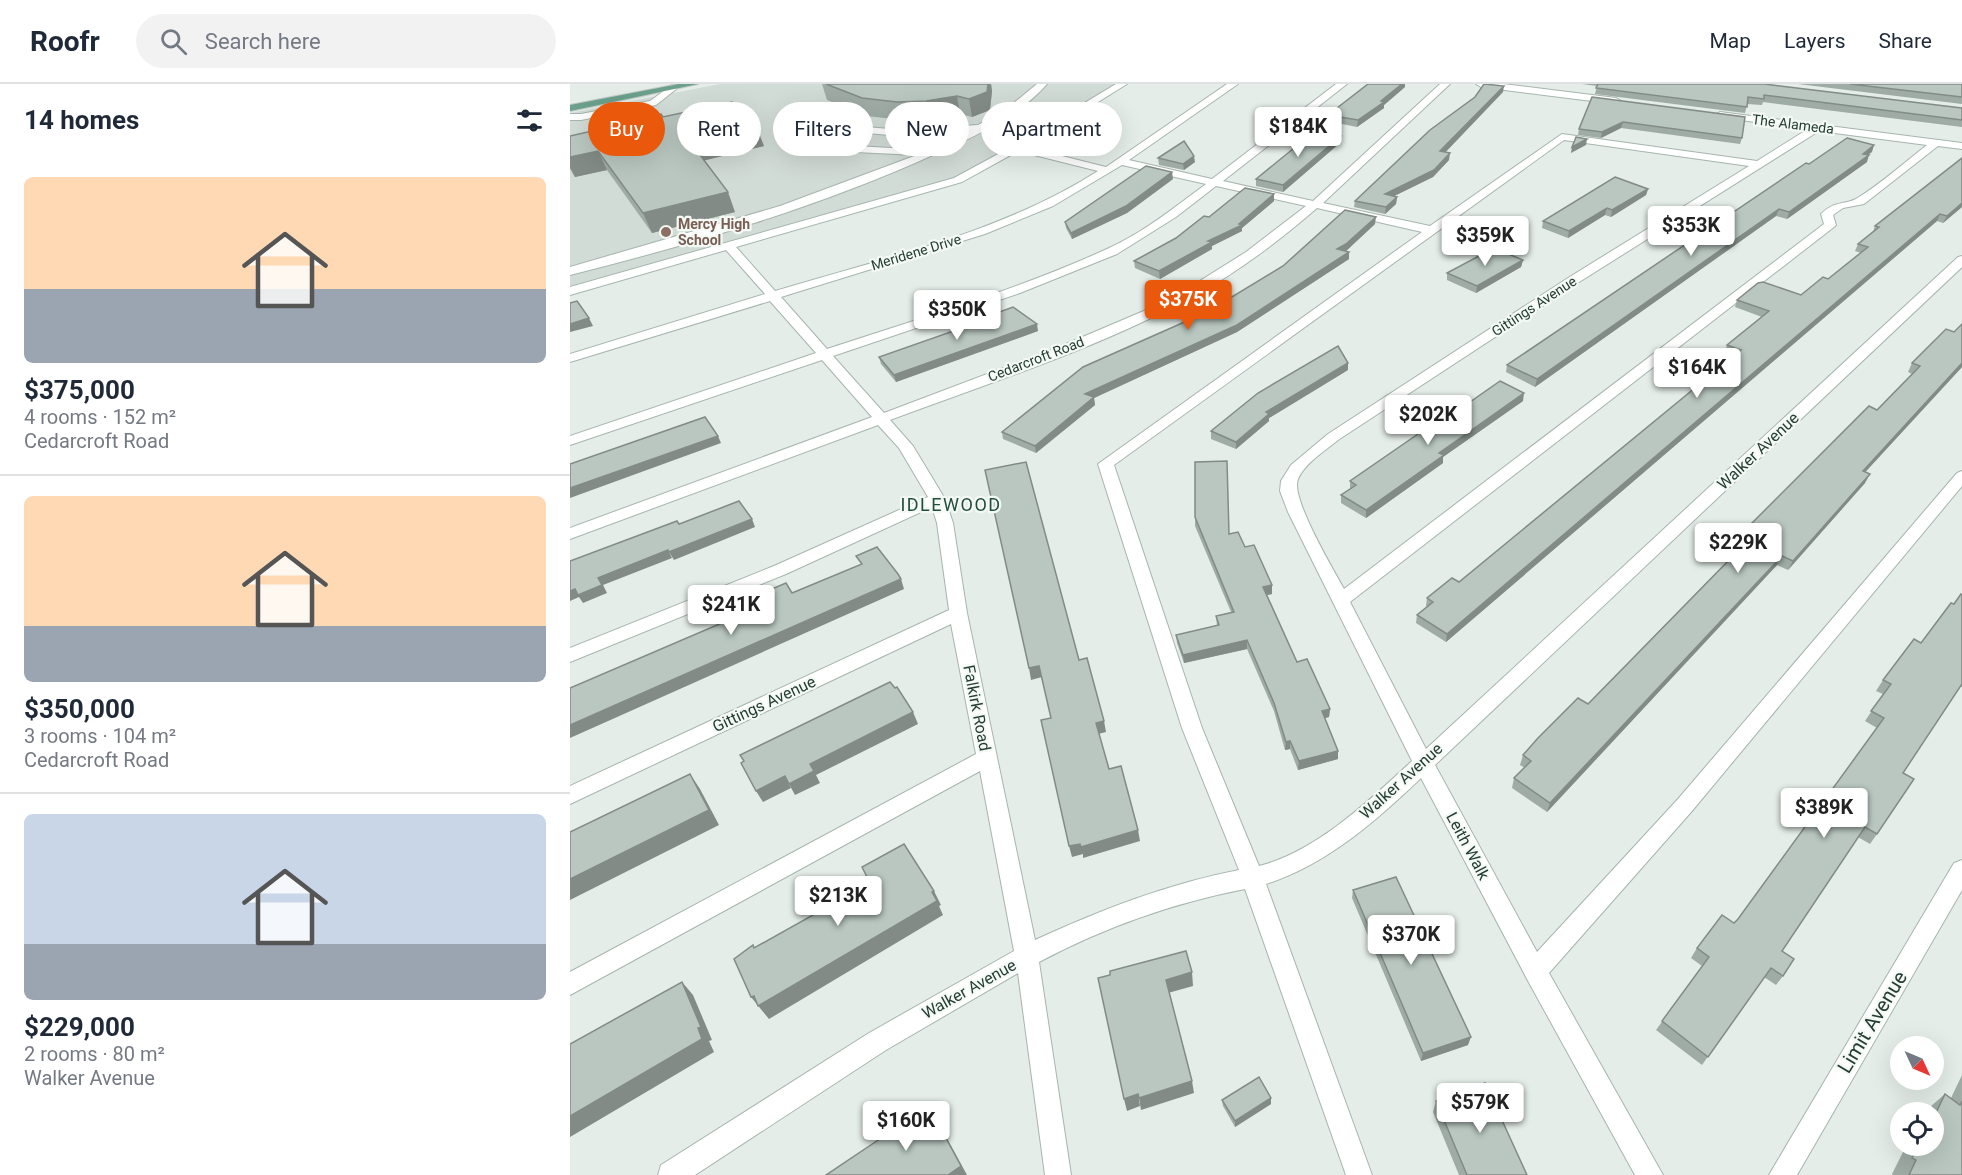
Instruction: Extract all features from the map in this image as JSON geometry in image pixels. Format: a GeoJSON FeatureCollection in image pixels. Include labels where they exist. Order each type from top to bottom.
{"type":"FeatureCollection","features":[{"type":"Feature","properties":{"kind":"main road"},"geometry":{"type":"LineString","coordinates":[[570,108],[693,84]]}},
{"type":"Feature","properties":{"kind":"street"},"geometry":{"type":"LineString","coordinates":[[1020,102],[1042,84]]}},
{"type":"Feature","properties":{"kind":"street"},"geometry":{"type":"LineString","coordinates":[[1092,102],[1122,84]]}},
{"type":"Feature","properties":{"kind":"street","name":"Meridene Drive"},"geometry":{"type":"LineString","coordinates":[[570,358],[1002,223],[1049,204],[1106,170],[1233,84]]}},
{"type":"Feature","properties":{"kind":"street"},"geometry":{"type":"LineString","coordinates":[[570,441],[1016,290],[1113,250],[1158,224],[1342,84]]}},
{"type":"Feature","properties":{"kind":"street","name":"Cedarcroft Road"},"geometry":{"type":"LineString","coordinates":[[570,534],[1142,318],[1219,276],[1276,236],[1315,205],[1445,84]]}},
{"type":"Feature","properties":{"kind":"street"},"geometry":{"type":"LineString","coordinates":[[1481,84],[1632,103]]}},
{"type":"Feature","properties":{"kind":"street"},"geometry":{"type":"LineString","coordinates":[[570,117],[581,117],[653,103],[660,100],[665,92],[672,88]]}},
{"type":"Feature","properties":{"kind":"street","name":"The Alameda"},"geometry":{"type":"LineString","coordinates":[[1713,114],[1962,146]]}},
{"type":"Feature","properties":{"kind":"street","name":"Gittings Avenue"},"geometry":{"type":"LineString","coordinates":[[1296,512],[1288,491],[1289,481],[1296,468],[1333,437],[1562,287],[1818,127]]}},
{"type":"Feature","properties":{"kind":"street"},"geometry":{"type":"LineString","coordinates":[[885,132],[843,128],[815,140],[817,143],[855,149],[885,150]]}},
{"type":"Feature","properties":{"kind":"street"},"geometry":{"type":"LineString","coordinates":[[1359,1175],[1253,879],[1192,728],[1106,464],[1562,137],[1760,164]]}},
{"type":"Feature","properties":{"kind":"street"},"geometry":{"type":"LineString","coordinates":[[1341,600],[1830,225],[1827,214],[1840,205],[1860,202],[1935,142]]}},
{"type":"Feature","properties":{"kind":"street"},"geometry":{"type":"LineString","coordinates":[[570,271],[789,207],[873,177],[922,156]]}},
{"type":"Feature","properties":{"kind":"street"},"geometry":{"type":"LineString","coordinates":[[570,291],[958,180],[1002,156]]}},
{"type":"Feature","properties":{"kind":"street"},"geometry":{"type":"LineString","coordinates":[[1049,156],[1106,170]]}},
{"type":"Feature","properties":{"kind":"street"},"geometry":{"type":"LineString","coordinates":[[1118,161],[1430,230]]}},
{"type":"Feature","properties":{"kind":"street","name":"Falkirk Road"},"geometry":{"type":"LineString","coordinates":[[729,246],[882,418],[905,446],[937,499],[945,523],[958,613],[1027,957],[1058,1175]]}},
{"type":"Feature","properties":{"kind":"street","name":"Walker Avenue"},"geometry":{"type":"LineString","coordinates":[[671,1175],[958,993],[1027,957],[1094,924],[1172,897],[1216,885],[1253,879],[1280,869],[1336,837],[1379,805],[1422,762],[1962,260]]}},
{"type":"Feature","properties":{"kind":"street"},"geometry":{"type":"LineString","coordinates":[[1535,970],[1685,805],[1962,476]]}},
{"type":"Feature","properties":{"kind":"street"},"geometry":{"type":"LineString","coordinates":[[570,655],[780,570],[937,499]]}},
{"type":"Feature","properties":{"kind":"street","name":"Leith Walk"},"geometry":{"type":"LineString","coordinates":[[1296,512],[1422,762],[1650,1175]]}},
{"type":"Feature","properties":{"kind":"street","name":"Gittings Avenue"},"geometry":{"type":"LineString","coordinates":[[570,795],[958,613]]}},
{"type":"Feature","properties":{"kind":"street"},"geometry":{"type":"LineString","coordinates":[[570,984],[986,758]]}},
{"type":"Feature","properties":{"kind":"street","name":"Limit Avenue"},"geometry":{"type":"LineString","coordinates":[[1782,1175],[1962,870]]}},
{"type":"Feature","properties":{"kind":"shaded area","name":"Mercy High School"},"geometry":{"type":"Polygon","coordinates":[[[720,84],[1116,84],[1085,102],[981,102],[981,156],[993,156],[955,178],[570,287],[570,113],[588,110],[588,156],[665,156],[665,102],[627,102],[720,84]]]}},
{"type":"Feature","properties":{"kind":"building"},"geometry":{"type":"Polygon","coordinates":[[[826,84],[988,84],[987,92],[969,99],[957,96],[926,101],[897,102],[862,98],[826,84]]]}},
{"type":"Feature","properties":{"kind":"building"},"geometry":{"type":"Polygon","coordinates":[[[1368,84],[1402,84],[1381,101],[1384,102],[1358,120],[1328,115],[1368,84]]]}},
{"type":"Feature","properties":{"kind":"building"},"geometry":{"type":"Polygon","coordinates":[[[1484,84],[1504,86],[1440,151],[1450,153],[1434,170],[1385,194],[1397,197],[1386,207],[1355,201],[1430,130],[1475,97],[1484,84]]]}},
{"type":"Feature","properties":{"kind":"building"},"geometry":{"type":"Polygon","coordinates":[[[1598,84],[1764,84],[1962,108],[1962,120],[1764,95],[1764,99],[1748,97],[1747,107],[1596,88],[1598,84]]]}},
{"type":"Feature","properties":{"kind":"building"},"geometry":{"type":"Polygon","coordinates":[[[1850,84],[1962,84],[1962,97],[1850,84]]]}},
{"type":"Feature","properties":{"kind":"building"},"geometry":{"type":"Polygon","coordinates":[[[1592,97],[1745,117],[1742,138],[1623,122],[1602,132],[1579,129],[1592,97]]]}},
{"type":"Feature","properties":{"kind":"building"},"geometry":{"type":"Polygon","coordinates":[[[677,114],[677,156],[701,156],[728,192],[643,213],[602,156],[665,156],[665,117],[677,114]]]}},
{"type":"Feature","properties":{"kind":"building"},"geometry":{"type":"Polygon","coordinates":[[[1315,131],[1341,136],[1283,185],[1256,179],[1315,131]]]}},
{"type":"Feature","properties":{"kind":"building"},"geometry":{"type":"Polygon","coordinates":[[[588,132],[588,153],[570,157],[570,136],[588,132]]]}},
{"type":"Feature","properties":{"kind":"building"},"geometry":{"type":"Polygon","coordinates":[[[1576,137],[1587,139],[1572,147],[1576,137]]]}},
{"type":"Feature","properties":{"kind":"building"},"geometry":{"type":"Polygon","coordinates":[[[1847,138],[1874,145],[1863,154],[1869,155],[1789,212],[1779,209],[1537,379],[1507,365],[1806,163],[1809,164],[1847,138]]]}},
{"type":"Feature","properties":{"kind":"building"},"geometry":{"type":"Polygon","coordinates":[[[1184,141],[1194,156],[1183,164],[1158,158],[1184,141]]]}},
{"type":"Feature","properties":{"kind":"building"},"geometry":{"type":"Polygon","coordinates":[[[1962,158],[1962,203],[1947,216],[1940,214],[1447,634],[1417,615],[1433,602],[1427,598],[1452,578],[1459,582],[1741,350],[1727,345],[1769,311],[1737,300],[1758,283],[1763,282],[1801,295],[1823,277],[1828,279],[1868,247],[1858,244],[1879,227],[1875,226],[1962,158]]]}},
{"type":"Feature","properties":{"kind":"building"},"geometry":{"type":"Polygon","coordinates":[[[1146,166],[1172,172],[1126,206],[1071,233],[1065,222],[1146,166]]]}},
{"type":"Feature","properties":{"kind":"building"},"geometry":{"type":"Polygon","coordinates":[[[1615,177],[1648,189],[1612,210],[1607,208],[1569,231],[1543,221],[1615,177]]]}},
{"type":"Feature","properties":{"kind":"building"},"geometry":{"type":"Polygon","coordinates":[[[1245,188],[1274,194],[1239,224],[1242,225],[1208,241],[1212,242],[1159,271],[1134,261],[1176,238],[1204,216],[1209,217],[1245,188]]]}},
{"type":"Feature","properties":{"kind":"building"},"geometry":{"type":"Polygon","coordinates":[[[1345,210],[1376,217],[1346,244],[1337,249],[1349,252],[1237,325],[1085,394],[1094,397],[1035,446],[1002,432],[1083,367],[1207,312],[1283,266],[1345,210]]]}},
{"type":"Feature","properties":{"kind":"building"},"geometry":{"type":"Polygon","coordinates":[[[1494,248],[1523,260],[1477,286],[1447,273],[1494,248]]]}},
{"type":"Feature","properties":{"kind":"building"},"geometry":{"type":"Polygon","coordinates":[[[577,301],[589,318],[570,324],[570,303],[577,301]]]}},
{"type":"Feature","properties":{"kind":"building"},"geometry":{"type":"Polygon","coordinates":[[[1013,307],[1037,324],[894,375],[879,357],[982,321],[980,319],[1013,307]]]}},
{"type":"Feature","properties":{"kind":"building"},"geometry":{"type":"Polygon","coordinates":[[[1962,324],[1962,363],[1863,471],[1870,474],[1793,561],[1782,556],[1550,803],[1514,778],[1531,761],[1523,755],[1538,738],[1578,698],[1588,704],[1738,551],[1730,546],[1740,535],[1869,406],[1877,410],[1920,366],[1912,363],[1946,329],[1954,332],[1962,324]]]}},
{"type":"Feature","properties":{"kind":"building"},"geometry":{"type":"Polygon","coordinates":[[[1338,346],[1348,363],[1266,412],[1269,414],[1236,442],[1211,431],[1258,393],[1338,346]]]}},
{"type":"Feature","properties":{"kind":"building"},"geometry":{"type":"Polygon","coordinates":[[[1500,381],[1524,393],[1439,453],[1444,455],[1366,510],[1341,495],[1356,485],[1350,481],[1431,425],[1426,423],[1460,400],[1467,404],[1500,381]]]}},
{"type":"Feature","properties":{"kind":"building"},"geometry":{"type":"Polygon","coordinates":[[[705,417],[718,436],[570,488],[570,464],[705,417]]]}},
{"type":"Feature","properties":{"kind":"building"},"geometry":{"type":"Polygon","coordinates":[[[1227,461],[1229,534],[1238,532],[1245,547],[1254,545],[1272,585],[1263,587],[1297,662],[1307,659],[1330,709],[1322,711],[1338,751],[1299,761],[1290,741],[1286,742],[1274,703],[1247,640],[1183,655],[1176,635],[1219,625],[1216,616],[1234,612],[1195,517],[1195,462],[1227,461]]]}},
{"type":"Feature","properties":{"kind":"building"},"geometry":{"type":"Polygon","coordinates":[[[1026,462],[1079,660],[1087,658],[1104,721],[1096,723],[1109,769],[1121,766],[1138,830],[1081,847],[1080,844],[1069,846],[1041,720],[1051,718],[1039,666],[1029,668],[985,470],[1026,462]]]}},
{"type":"Feature","properties":{"kind":"building"},"geometry":{"type":"Polygon","coordinates":[[[739,501],[752,519],[598,578],[602,585],[578,595],[575,589],[570,591],[570,561],[677,521],[679,524],[739,501]]]}},
{"type":"Feature","properties":{"kind":"building"},"geometry":{"type":"Polygon","coordinates":[[[877,547],[901,579],[570,725],[570,688],[773,601],[767,591],[786,583],[792,593],[862,564],[856,556],[877,547]]]}},
{"type":"Feature","properties":{"kind":"building"},"geometry":{"type":"Polygon","coordinates":[[[1961,594],[1962,684],[1903,773],[1914,779],[1877,834],[1865,827],[1782,951],[1794,959],[1783,976],[1771,968],[1708,1057],[1662,1021],[1709,957],[1697,948],[1722,915],[1734,923],[1738,919],[1884,718],[1871,711],[1891,684],[1883,680],[1914,639],[1921,643],[1951,603],[1954,604],[1961,594]]]}},
{"type":"Feature","properties":{"kind":"building"},"geometry":{"type":"Polygon","coordinates":[[[890,682],[895,688],[897,687],[913,712],[810,764],[814,771],[789,784],[785,776],[756,791],[741,763],[744,761],[740,755],[890,682]]]}},
{"type":"Feature","properties":{"kind":"building"},"geometry":{"type":"Polygon","coordinates":[[[690,774],[709,810],[570,879],[570,832],[690,774]]]}},
{"type":"Feature","properties":{"kind":"building"},"geometry":{"type":"Polygon","coordinates":[[[904,844],[934,891],[932,892],[937,901],[758,1006],[754,996],[751,997],[734,959],[753,945],[754,948],[870,883],[862,867],[904,844]]]}},
{"type":"Feature","properties":{"kind":"building"},"geometry":{"type":"Polygon","coordinates":[[[1396,877],[1471,1037],[1423,1053],[1353,890],[1396,877]]]}},
{"type":"Feature","properties":{"kind":"building"},"geometry":{"type":"Polygon","coordinates":[[[1186,951],[1192,972],[1166,980],[1192,1081],[1139,1098],[1138,1094],[1124,1099],[1098,978],[1110,975],[1110,971],[1186,951]]]}},
{"type":"Feature","properties":{"kind":"building"},"geometry":{"type":"Polygon","coordinates":[[[682,982],[701,1027],[698,1028],[702,1039],[570,1116],[570,1044],[682,982]]]}},
{"type":"Feature","properties":{"kind":"building"},"geometry":{"type":"Polygon","coordinates":[[[1259,1077],[1271,1098],[1235,1121],[1222,1100],[1259,1077]]]}},
{"type":"Feature","properties":{"kind":"building"},"geometry":{"type":"Polygon","coordinates":[[[1485,1083],[1527,1175],[1467,1175],[1436,1101],[1485,1083]]]}},
{"type":"Feature","properties":{"kind":"building"},"geometry":{"type":"Polygon","coordinates":[[[1945,1094],[1960,1105],[1962,1101],[1962,1175],[1909,1175],[1916,1160],[1912,1158],[1913,1156],[1944,1156],[1944,1102],[1941,1102],[1945,1094]]]}},
{"type":"Feature","properties":{"kind":"building"},"geometry":{"type":"Polygon","coordinates":[[[926,1108],[932,1120],[935,1118],[961,1166],[948,1175],[826,1175],[926,1108]]]}},
{"type":"Feature","properties":{"kind":"place","name":"Mercy High School"},"geometry":{"type":"Point","coordinates":[666,232]}},
{"type":"Feature","properties":{"kind":"district","name":"IDLEWOOD"},"geometry":{"type":"Point","coordinates":[951,504]}}]}
